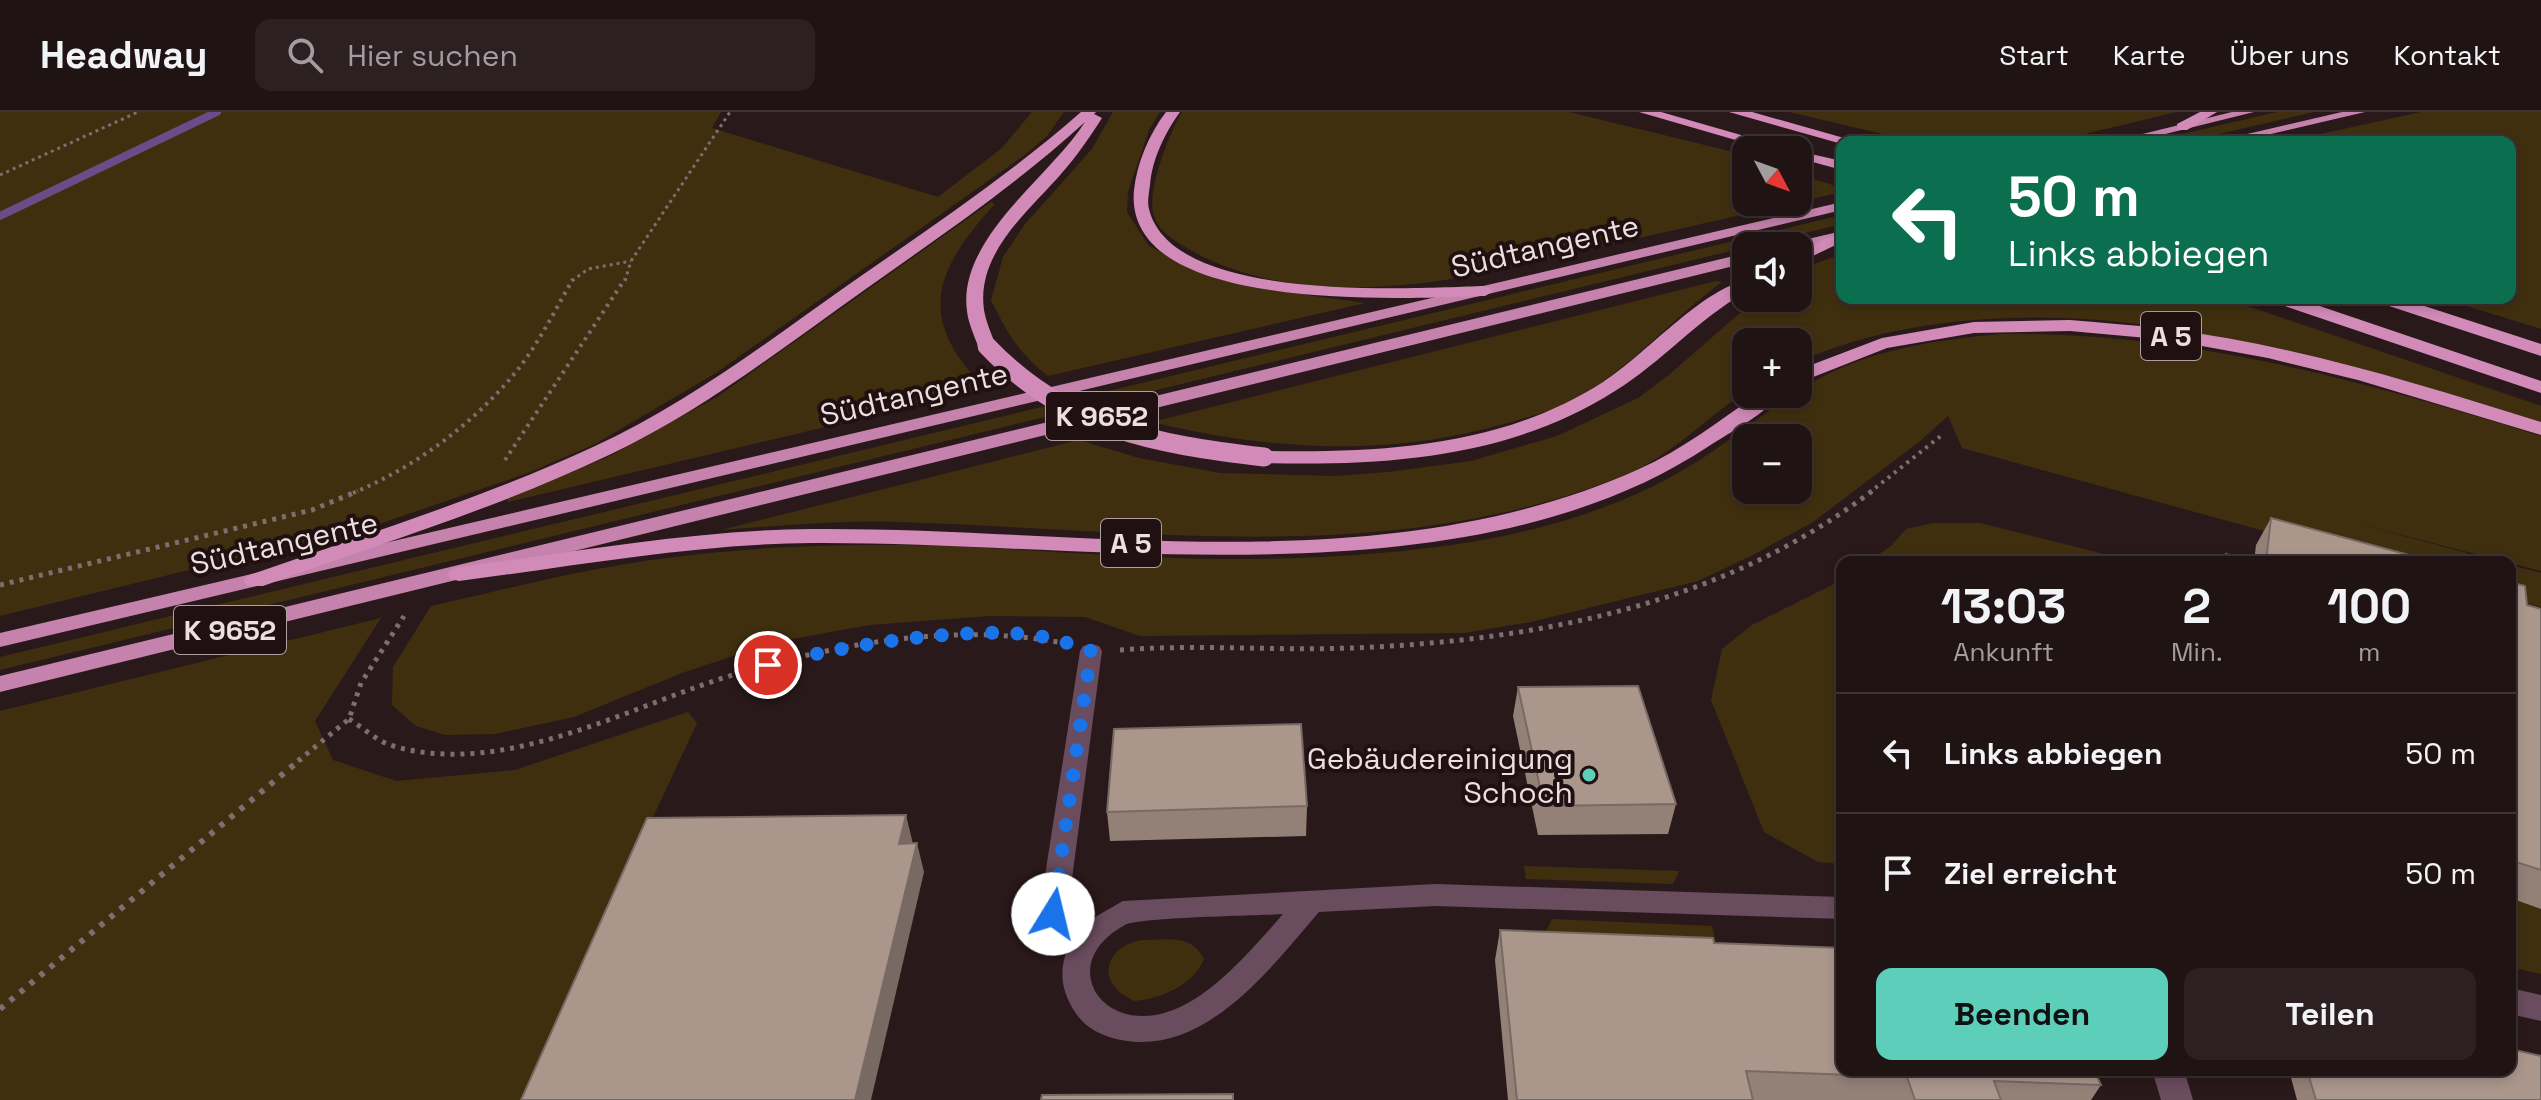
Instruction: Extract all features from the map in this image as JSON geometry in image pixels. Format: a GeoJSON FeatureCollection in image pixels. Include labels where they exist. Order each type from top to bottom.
{"type":"FeatureCollection","features":[{"type":"Feature","properties":{"kind":"highway"},"geometry":{"type":"LineString","coordinates":[[255,581],[523,484],[602,450],[668,416],[775,345],[1010,178],[1089,112]]}},
{"type":"Feature","properties":{"kind":"highway","name":"K 9652"},"geometry":{"type":"LineString","coordinates":[[1097,112],[1088,134],[1020,208],[987,252],[972,296],[974,315],[987,346],[1031,389],[1094,421],[1193,448],[1264,457],[1358,459],[1458,446],[1539,423],[1608,387],[1711,305],[1732,293]]}},
{"type":"Feature","properties":{"kind":"highway"},"geometry":{"type":"LineString","coordinates":[[1173,112],[1156,137],[1138,194],[1139,210],[1146,225],[1157,240],[1177,254],[1237,278],[1309,291],[1485,291]]}},
{"type":"Feature","properties":{"kind":"highway"},"geometry":{"type":"LineString","coordinates":[[1646,112],[1734,136]]}},
{"type":"Feature","properties":{"kind":"highway"},"geometry":{"type":"LineString","coordinates":[[1736,112],[1836,138]]}},
{"type":"Feature","properties":{"kind":"highway"},"geometry":{"type":"LineString","coordinates":[[2182,127],[2210,112]]}},
{"type":"Feature","properties":{"kind":"highway"},"geometry":{"type":"LineString","coordinates":[[2142,136],[2248,112]]}},
{"type":"Feature","properties":{"kind":"highway"},"geometry":{"type":"LineString","coordinates":[[2247,136],[2359,112]]}},
{"type":"Feature","properties":{"kind":"highway"},"geometry":{"type":"LineString","coordinates":[[1812,157],[1836,164]]}},
{"type":"Feature","properties":{"kind":"highway","name":"Südtangente"},"geometry":{"type":"LineString","coordinates":[[0,640],[1836,207]]}},
{"type":"Feature","properties":{"kind":"highway"},"geometry":{"type":"LineString","coordinates":[[1812,242],[1836,236]]}},
{"type":"Feature","properties":{"kind":"highway"},"geometry":{"type":"LineString","coordinates":[[1812,251],[1836,238]]}},
{"type":"Feature","properties":{"kind":"highway","name":"Südtangente"},"geometry":{"type":"LineString","coordinates":[[0,684],[1732,261]]}},
{"type":"Feature","properties":{"kind":"highway"},"geometry":{"type":"LineString","coordinates":[[2297,304],[2541,387]]}},
{"type":"Feature","properties":{"kind":"highway"},"geometry":{"type":"LineString","coordinates":[[2401,304],[2541,350]]}},
{"type":"Feature","properties":{"kind":"highway","name":"A 5"},"geometry":{"type":"LineString","coordinates":[[1812,370],[1856,350],[1896,339],[2005,327],[2058,325],[2116,329],[2192,338],[2282,355],[2370,377],[2541,429]]}},
{"type":"Feature","properties":{"kind":"highway","name":"A 5"},"geometry":{"type":"LineString","coordinates":[[459,574],[681,547],[806,536],[925,535],[1187,546],[1331,543],[1461,531],[1525,518],[1645,475],[1685,453],[1751,408]]}},
{"type":"Feature","properties":{"kind":"street"},"geometry":{"type":"LineString","coordinates":[[1088,935],[1053,914],[1091,651]]}},
{"type":"Feature","properties":{"kind":"street"},"geometry":{"type":"LineString","coordinates":[[1310,903],[1256,965],[1183,1021],[1139,1032],[1115,1027],[1096,1017],[1082,1002],[1075,975],[1079,950],[1088,935],[1104,921],[1123,912],[1435,895],[1836,908]]}},
{"type":"Feature","properties":{"kind":"street"},"geometry":{"type":"LineString","coordinates":[[2516,1002],[2541,1008]]}},
{"type":"Feature","properties":{"kind":"street"},"geometry":{"type":"LineString","coordinates":[[2170,1076],[2177,1100]]}},
{"type":"Feature","properties":{"kind":"path"},"geometry":{"type":"LineString","coordinates":[[0,175],[138,112]]}},
{"type":"Feature","properties":{"kind":"path"},"geometry":{"type":"LineString","coordinates":[[520,437],[625,280],[631,261],[730,112]]}},
{"type":"Feature","properties":{"kind":"path"},"geometry":{"type":"LineString","coordinates":[[0,585],[312,510],[386,479],[450,437],[515,373],[573,278],[588,269],[631,261]]}},
{"type":"Feature","properties":{"kind":"path"},"geometry":{"type":"LineString","coordinates":[[1118,650],[1160,646],[1351,648],[1424,643],[1527,630],[1685,593],[1744,570],[1808,536],[1942,435]]}},
{"type":"Feature","properties":{"kind":"path"},"geometry":{"type":"LineString","coordinates":[[349,719],[363,733],[386,744],[435,756],[506,749],[562,736],[710,681],[811,655],[908,640],[985,634],[1042,637],[1091,651]]}},
{"type":"Feature","properties":{"kind":"path"},"geometry":{"type":"LineString","coordinates":[[0,1009],[349,719],[361,683]]}},
{"type":"Feature","properties":{"kind":"shaded area"},"geometry":{"type":"Polygon","coordinates":[[[0,112],[721,112],[712,128],[938,197],[1002,148],[1032,112],[1064,112],[1047,136],[1026,154],[716,373],[595,444],[528,473],[379,524],[0,616],[0,112]]]}},
{"type":"Feature","properties":{"kind":"shaded area"},"geometry":{"type":"Polygon","coordinates":[[[1113,112],[1160,112],[1149,130],[1128,192],[1127,212],[1149,246],[1172,258],[1251,287],[1365,303],[1048,376],[1014,341],[991,300],[1003,257],[1025,224],[1092,149],[1113,112]]]}},
{"type":"Feature","properties":{"kind":"shaded area"},"geometry":{"type":"Polygon","coordinates":[[[1182,112],[1569,112],[1732,152],[1732,216],[1736,216],[1446,280],[1372,287],[1299,284],[1262,278],[1227,267],[1194,252],[1165,233],[1154,216],[1152,205],[1156,178],[1182,112]]]}},
{"type":"Feature","properties":{"kind":"shaded area"},"geometry":{"type":"Polygon","coordinates":[[[1789,112],[2176,112],[2077,136],[1891,136],[1789,112]]]}},
{"type":"Feature","properties":{"kind":"shaded area"},"geometry":{"type":"Polygon","coordinates":[[[2277,112],[2314,112],[2210,136],[2174,136],[2277,112]]]}},
{"type":"Feature","properties":{"kind":"shaded area"},"geometry":{"type":"Polygon","coordinates":[[[2421,112],[2541,112],[2541,329],[2460,304],[2516,304],[2516,136],[2311,136],[2421,112]]]}},
{"type":"Feature","properties":{"kind":"shaded area"},"geometry":{"type":"Polygon","coordinates":[[[1812,178],[1836,186],[1836,193],[1812,199],[1812,178]]]}},
{"type":"Feature","properties":{"kind":"shaded area"},"geometry":{"type":"Polygon","coordinates":[[[991,202],[995,204],[958,251],[946,274],[941,296],[942,318],[949,340],[964,364],[986,389],[508,502],[507,499],[608,457],[717,397],[991,202]]]}},
{"type":"Feature","properties":{"kind":"shaded area"},"geometry":{"type":"Polygon","coordinates":[[[1836,216],[1836,225],[1809,232],[1771,232],[1836,216]]]}},
{"type":"Feature","properties":{"kind":"shaded area"},"geometry":{"type":"Polygon","coordinates":[[[1732,241],[1732,251],[0,670],[0,657],[1732,241]]]}},
{"type":"Feature","properties":{"kind":"shaded area"},"geometry":{"type":"Polygon","coordinates":[[[1836,256],[1836,304],[2242,304],[2541,406],[2541,422],[2427,390],[2193,333],[2145,325],[2044,317],[1941,323],[1891,332],[1812,357],[1812,328],[1732,328],[1732,401],[1674,447],[1627,474],[1538,504],[1449,523],[1358,533],[1266,537],[875,522],[721,530],[1079,440],[1139,458],[1220,473],[1335,476],[1471,461],[1557,436],[1638,398],[1741,312],[1812,312],[1812,265],[1836,256]]]}},
{"type":"Feature","properties":{"kind":"shaded area"},"geometry":{"type":"Polygon","coordinates":[[[1716,281],[1722,282],[1595,387],[1559,407],[1507,423],[1418,442],[1328,446],[1239,439],[1152,422],[1716,281]]]}},
{"type":"Feature","properties":{"kind":"shaded area"},"geometry":{"type":"Polygon","coordinates":[[[1999,334],[2069,335],[2206,350],[2274,363],[2408,396],[2541,436],[2541,571],[2516,565],[2516,556],[2483,556],[2352,522],[2478,556],[2355,556],[1962,448],[1948,416],[1919,442],[1813,522],[1751,556],[1698,581],[1531,622],[1464,633],[1140,636],[1085,617],[989,616],[870,625],[775,642],[682,673],[574,717],[495,734],[445,735],[416,726],[392,705],[393,667],[431,606],[621,565],[700,554],[858,545],[927,545],[1098,555],[1258,559],[1346,556],[1434,547],[1534,529],[1591,512],[1673,476],[1732,437],[1732,504],[1812,504],[1812,424],[1751,424],[1774,408],[1812,408],[1812,383],[1852,363],[1914,346],[1999,334]]]}},
{"type":"Feature","properties":{"kind":"shaded area"},"geometry":{"type":"Polygon","coordinates":[[[1933,523],[1980,523],[2112,556],[1877,556],[1906,529],[1933,523]]]}},
{"type":"Feature","properties":{"kind":"shaded area"},"geometry":{"type":"Polygon","coordinates":[[[2516,567],[2541,573],[2541,607],[2516,601],[2516,567]]]}},
{"type":"Feature","properties":{"kind":"shaded area"},"geometry":{"type":"Polygon","coordinates":[[[1836,583],[1836,864],[1818,862],[1764,832],[1711,700],[1722,649],[1752,625],[1836,583]]]}},
{"type":"Feature","properties":{"kind":"shaded area"},"geometry":{"type":"Polygon","coordinates":[[[381,618],[315,721],[333,760],[396,781],[515,770],[688,712],[697,723],[521,1100],[0,1100],[0,711],[381,618]]]}},
{"type":"Feature","properties":{"kind":"shaded area"},"geometry":{"type":"Polygon","coordinates":[[[1524,866],[1679,871],[1673,884],[1526,879],[1524,866]]]}},
{"type":"Feature","properties":{"kind":"shaded area"},"geometry":{"type":"Polygon","coordinates":[[[2516,900],[2541,909],[2541,974],[2516,968],[2516,900]]]}},
{"type":"Feature","properties":{"kind":"shaded area"},"geometry":{"type":"Polygon","coordinates":[[[1552,919],[1712,926],[1716,942],[1544,935],[1552,919]]]}},
{"type":"Feature","properties":{"kind":"shaded area"},"geometry":{"type":"Polygon","coordinates":[[[1141,940],[1185,942],[1199,951],[1204,959],[1192,976],[1176,989],[1135,1001],[1114,986],[1109,968],[1118,951],[1141,940]]]}},
{"type":"Feature","properties":{"kind":"building"},"geometry":{"type":"Polygon","coordinates":[[[2271,518],[2413,556],[2267,556],[2271,518]]]}},
{"type":"Feature","properties":{"kind":"building"},"geometry":{"type":"Polygon","coordinates":[[[2516,584],[2525,586],[2527,605],[2541,609],[2541,870],[2516,862],[2516,584]]]}},
{"type":"Feature","properties":{"kind":"building"},"geometry":{"type":"Polygon","coordinates":[[[1638,686],[1676,804],[1544,806],[1518,687],[1638,686]]]}},
{"type":"Feature","properties":{"kind":"building"},"geometry":{"type":"Polygon","coordinates":[[[1301,724],[1307,806],[1107,812],[1114,729],[1301,724]]]}},
{"type":"Feature","properties":{"kind":"building"},"geometry":{"type":"Polygon","coordinates":[[[906,815],[899,844],[917,843],[855,1100],[521,1100],[647,818],[906,815]]]}},
{"type":"Feature","properties":{"kind":"building"},"geometry":{"type":"Polygon","coordinates":[[[1500,930],[1713,938],[1714,943],[1836,948],[1836,1074],[1746,1071],[1753,1100],[1517,1100],[1500,930]]]}},
{"type":"Feature","properties":{"kind":"building"},"geometry":{"type":"Polygon","coordinates":[[[2516,1050],[2541,1056],[2541,1100],[2316,1100],[2309,1076],[2516,1076],[2516,1050]]]}},
{"type":"Feature","properties":{"kind":"building"},"geometry":{"type":"Polygon","coordinates":[[[1880,1076],[2097,1076],[2101,1085],[1994,1081],[2001,1100],[1915,1100],[1907,1077],[1880,1076]]]}},
{"type":"Feature","properties":{"kind":"building"},"geometry":{"type":"Polygon","coordinates":[[[1233,1094],[1233,1100],[1041,1100],[1042,1095],[1233,1094]]]}},
{"type":"Feature","properties":{"kind":"waterway"},"geometry":{"type":"LineString","coordinates":[[0,216],[217,112]]}},
{"type":"Feature","properties":{"kind":"place","name":"Gebäudereinigung Schoch"},"geometry":{"type":"Point","coordinates":[1589,775]}},
{"type":"Feature","properties":{"kind":"route"},"geometry":{"type":"LineString","coordinates":[[768,665],[797,657],[908,640],[985,634],[1042,637],[1091,651],[1053,914]]}}]}
